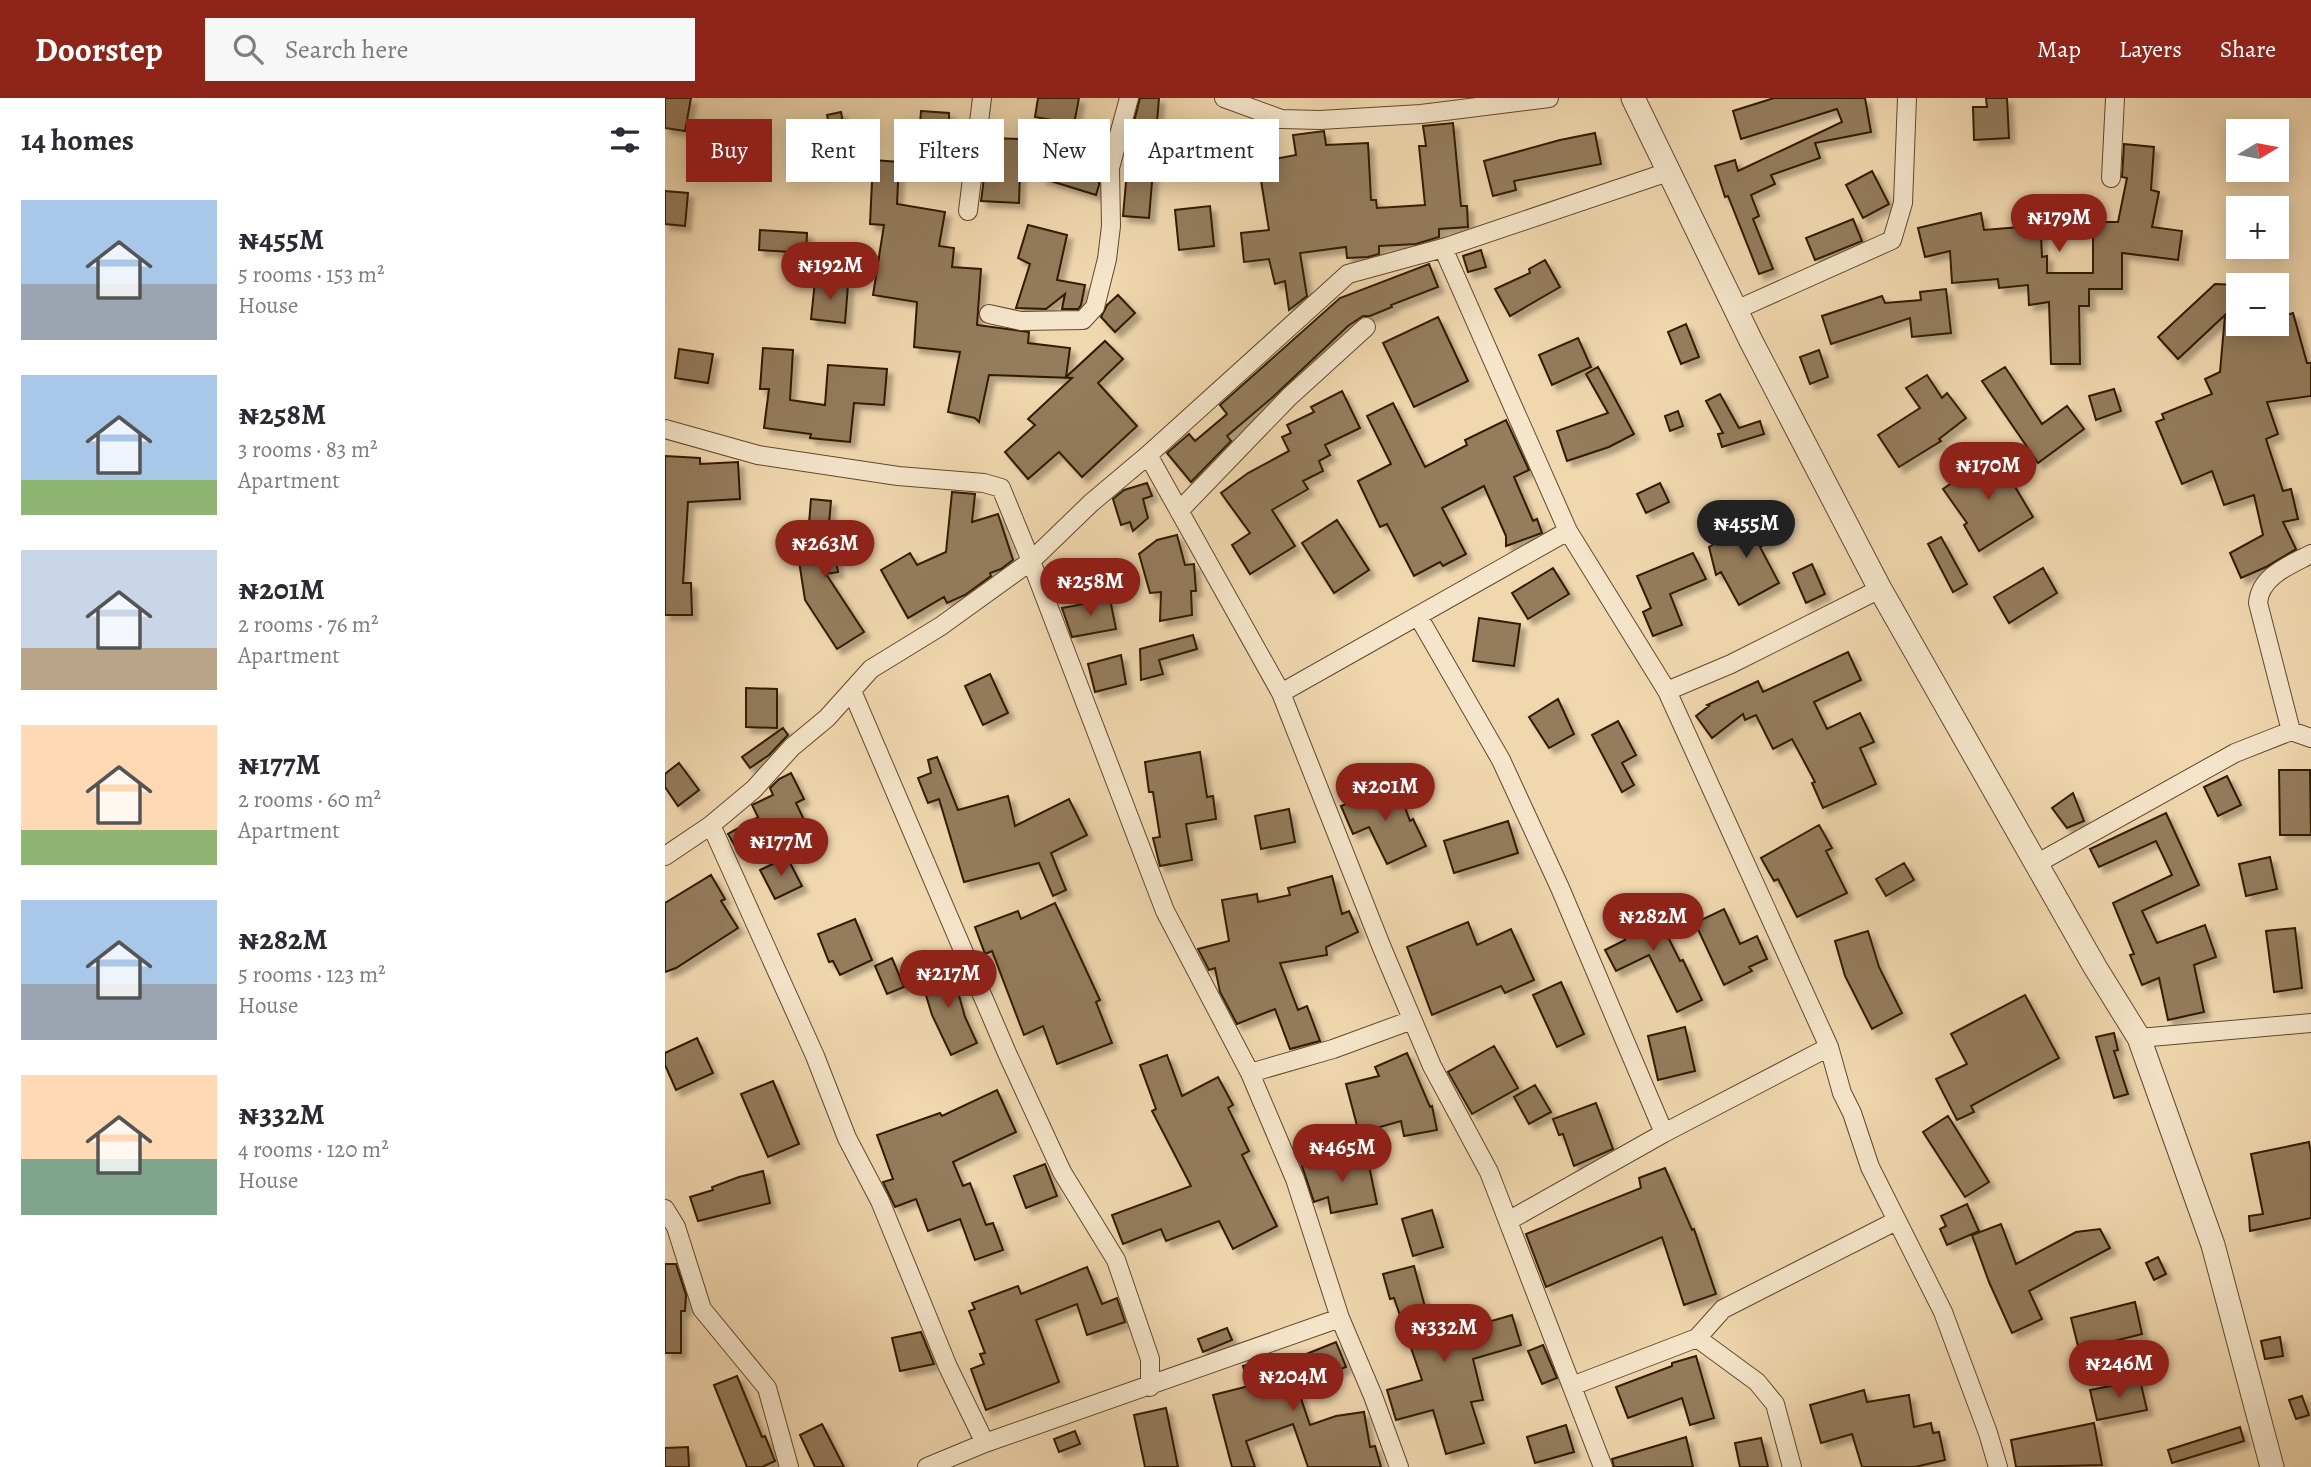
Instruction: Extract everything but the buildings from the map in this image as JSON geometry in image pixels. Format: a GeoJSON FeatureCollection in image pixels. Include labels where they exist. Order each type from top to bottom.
{"type":"FeatureCollection","features":[{"type":"Feature","properties":{"kind":"street"},"geometry":{"type":"LineString","coordinates":[[968,211],[982,98]]}},
{"type":"Feature","properties":{"kind":"street"},"geometry":{"type":"LineString","coordinates":[[989,314],[1021,321],[1083,320],[1095,307],[1107,259],[1111,226],[1110,168],[1129,98]]}},
{"type":"Feature","properties":{"kind":"street"},"geometry":{"type":"LineString","coordinates":[[1224,98],[1280,119],[1320,120],[1421,114],[1549,98]]}},
{"type":"Feature","properties":{"kind":"street"},"geometry":{"type":"LineString","coordinates":[[1633,98],[1736,310],[1880,589],[2095,967],[2139,1038],[2213,1245],[2272,1467]]}},
{"type":"Feature","properties":{"kind":"street"},"geometry":{"type":"LineString","coordinates":[[1736,310],[1892,240],[1903,203],[1907,98]]}},
{"type":"Feature","properties":{"kind":"street"},"geometry":{"type":"LineString","coordinates":[[2111,178],[2115,98]]}},
{"type":"Feature","properties":{"kind":"street"},"geometry":{"type":"LineString","coordinates":[[665,856],[711,825],[754,789],[792,747],[827,718],[871,668],[941,626],[1031,561],[1090,503],[1148,455],[1348,274],[1443,248],[1668,172]]}},
{"type":"Feature","properties":{"kind":"street"},"geometry":{"type":"LineString","coordinates":[[1443,248],[1568,531],[1667,691],[1829,1047],[1842,1093],[1852,1113],[1870,1167],[1943,1312],[1998,1467]]}},
{"type":"Feature","properties":{"kind":"street"},"geometry":{"type":"LineString","coordinates":[[1179,511],[1289,397],[1366,327]]}},
{"type":"Feature","properties":{"kind":"street"},"geometry":{"type":"LineString","coordinates":[[665,429],[758,455],[898,476],[984,483],[1001,488],[1165,911],[1250,1073],[1295,1179],[1340,1318],[1399,1467]]}},
{"type":"Feature","properties":{"kind":"street"},"geometry":{"type":"LineString","coordinates":[[1148,455],[1281,693],[1412,1020],[1432,1066],[1489,1172],[1602,1467]]}},
{"type":"Feature","properties":{"kind":"street"},"geometry":{"type":"LineString","coordinates":[[1281,693],[1568,531]]}},
{"type":"Feature","properties":{"kind":"street"},"geometry":{"type":"LineString","coordinates":[[2291,731],[2258,603],[2263,586],[2276,573],[2311,554]]}},
{"type":"Feature","properties":{"kind":"street"},"geometry":{"type":"LineString","coordinates":[[1667,691],[1731,664],[1880,589]]}},
{"type":"Feature","properties":{"kind":"street"},"geometry":{"type":"LineString","coordinates":[[1418,616],[1501,760],[1560,888],[1664,1133]]}},
{"type":"Feature","properties":{"kind":"street"},"geometry":{"type":"LineString","coordinates":[[852,691],[1007,1053],[1056,1160],[1116,1259],[1150,1359],[1150,1387]]}},
{"type":"Feature","properties":{"kind":"street"},"geometry":{"type":"LineString","coordinates":[[2036,864],[2235,753],[2291,731],[2311,738]]}},
{"type":"Feature","properties":{"kind":"street"},"geometry":{"type":"LineString","coordinates":[[711,825],[815,1056],[847,1138],[880,1201],[948,1367],[985,1444]]}},
{"type":"Feature","properties":{"kind":"street"},"geometry":{"type":"LineString","coordinates":[[1250,1073],[1333,1049],[1412,1020]]}},
{"type":"Feature","properties":{"kind":"street"},"geometry":{"type":"LineString","coordinates":[[2139,1038],[2311,1023]]}},
{"type":"Feature","properties":{"kind":"street"},"geometry":{"type":"LineString","coordinates":[[1508,1221],[1664,1133],[1829,1047]]}},
{"type":"Feature","properties":{"kind":"street"},"geometry":{"type":"LineString","coordinates":[[665,1209],[676,1227],[702,1309],[767,1388],[789,1467]]}},
{"type":"Feature","properties":{"kind":"street"},"geometry":{"type":"LineString","coordinates":[[1572,1386],[1697,1338],[1723,1309],[1896,1221]]}},
{"type":"Feature","properties":{"kind":"street"},"geometry":{"type":"LineString","coordinates":[[927,1467],[1340,1318]]}},
{"type":"Feature","properties":{"kind":"street"},"geometry":{"type":"LineString","coordinates":[[1697,1338],[1757,1382],[1775,1404],[1791,1467]]}}]}
